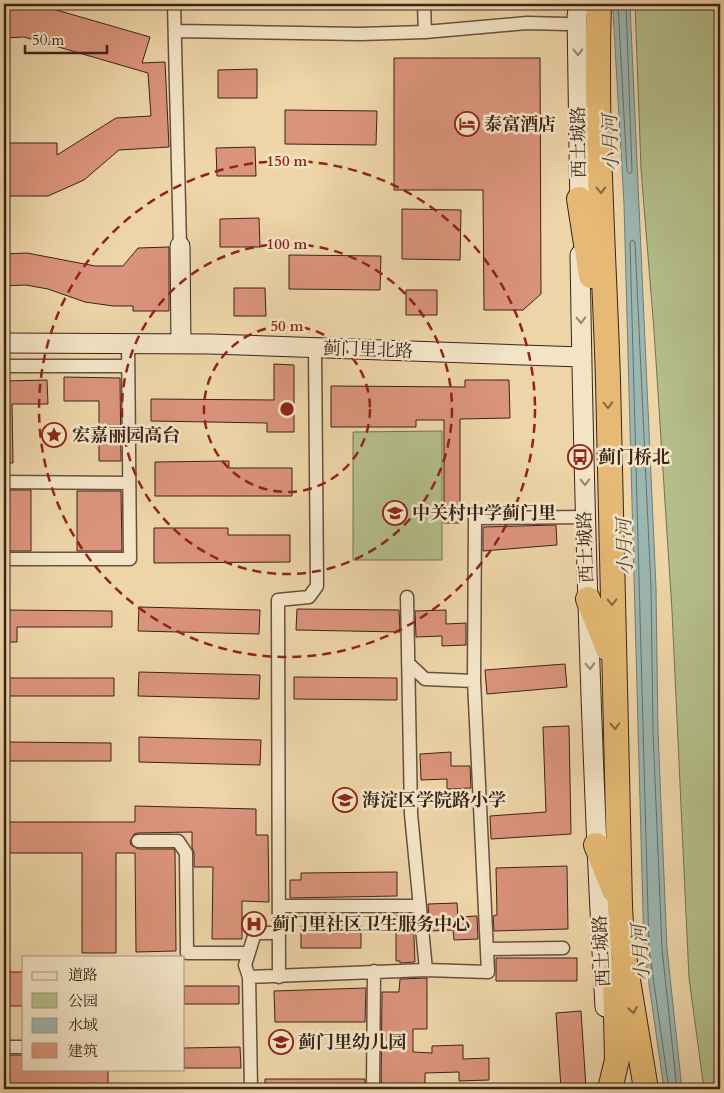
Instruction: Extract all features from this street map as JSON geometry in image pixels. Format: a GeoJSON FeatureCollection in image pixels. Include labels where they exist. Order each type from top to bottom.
{"type":"FeatureCollection","features":[{"type":"Feature","properties":{"kind":"highway","name":"西土城路"},"geometry":{"type":"LineString","coordinates":[[599,4],[597,71],[608,379],[620,906],[622,944],[646,1089]]}},
{"type":"Feature","properties":{"kind":"highway"},"geometry":{"type":"LineString","coordinates":[[579,199],[608,379]]}},
{"type":"Feature","properties":{"kind":"highway"},"geometry":{"type":"LineString","coordinates":[[588,600],[613,660]]}},
{"type":"Feature","properties":{"kind":"highway"},"geometry":{"type":"LineString","coordinates":[[596,845],[620,906]]}},
{"type":"Feature","properties":{"kind":"highway"},"geometry":{"type":"LineString","coordinates":[[609,1089],[617,1060],[615,976],[622,944]]}},
{"type":"Feature","properties":{"kind":"street"},"geometry":{"type":"LineString","coordinates":[[174,4],[181,344]]}},
{"type":"Feature","properties":{"kind":"street"},"geometry":{"type":"LineString","coordinates":[[424,4],[424,32]]}},
{"type":"Feature","properties":{"kind":"street","name":"西土城路"},"geometry":{"type":"LineString","coordinates":[[579,4],[577,16],[579,199],[585,518],[596,845],[609,1089]]}},
{"type":"Feature","properties":{"kind":"street"},"geometry":{"type":"LineString","coordinates":[[175,31],[360,34],[424,32],[527,23],[566,24]]}},
{"type":"Feature","properties":{"kind":"street"},"geometry":{"type":"LineString","coordinates":[[4,559],[130,559],[128,341]]}},
{"type":"Feature","properties":{"kind":"street","name":"蓟门里北路"},"geometry":{"type":"LineString","coordinates":[[4,342],[210,344],[582,357]]}},
{"type":"Feature","properties":{"kind":"street"},"geometry":{"type":"LineString","coordinates":[[279,976],[278,600],[309,597],[317,586],[315,348]]}},
{"type":"Feature","properties":{"kind":"street"},"geometry":{"type":"LineString","coordinates":[[4,366],[128,366]]}},
{"type":"Feature","properties":{"kind":"street"},"geometry":{"type":"LineString","coordinates":[[4,482],[129,483]]}},
{"type":"Feature","properties":{"kind":"street"},"geometry":{"type":"LineString","coordinates":[[249,977],[374,971],[488,972],[477,775],[474,681],[475,518],[585,518]]}},
{"type":"Feature","properties":{"kind":"street"},"geometry":{"type":"LineString","coordinates":[[407,597],[411,814],[426,970]]}},
{"type":"Feature","properties":{"kind":"street"},"geometry":{"type":"LineString","coordinates":[[408,663],[425,679],[474,681]]}},
{"type":"Feature","properties":{"kind":"street"},"geometry":{"type":"LineString","coordinates":[[138,841],[178,841],[186,853],[187,953],[249,953]]}},
{"type":"Feature","properties":{"kind":"street"},"geometry":{"type":"LineString","coordinates":[[279,906],[420,906]]}},
{"type":"Feature","properties":{"kind":"street"},"geometry":{"type":"LineString","coordinates":[[251,1089],[249,977],[245,965],[255,933],[279,933]]}},
{"type":"Feature","properties":{"kind":"street"},"geometry":{"type":"LineString","coordinates":[[488,949],[563,948]]}},
{"type":"Feature","properties":{"kind":"street"},"geometry":{"type":"LineString","coordinates":[[373,1089],[374,971]]}},
{"type":"Feature","properties":{"kind":"street"},"geometry":{"type":"LineString","coordinates":[[4,1047],[22,1047]]}},
{"type":"Feature","properties":{"kind":"green space"},"geometry":{"type":"Polygon","coordinates":[[[635,4],[720,4],[720,1089],[704,1089],[689,978],[672,611],[654,330],[641,169],[635,4]]]}},
{"type":"Feature","properties":{"kind":"green space"},"geometry":{"type":"Polygon","coordinates":[[[442,431],[442,560],[353,560],[353,432],[442,431]]]}},
{"type":"Feature","properties":{"kind":"water"},"geometry":{"type":"Polygon","coordinates":[[[614,4],[630,4],[656,588],[658,731],[667,949],[682,1089],[664,1089],[644,949],[624,204],[614,4]]]}},
{"type":"Feature","properties":{"kind":"building"},"geometry":{"type":"Polygon","coordinates":[[[4,4],[46,4],[46,7],[150,37],[142,63],[165,62],[169,147],[119,150],[84,180],[48,196],[4,196],[4,143],[57,143],[57,155],[116,118],[151,116],[148,73],[24,37],[4,38],[4,4]]]}},
{"type":"Feature","properties":{"kind":"building","name":"泰富酒店"},"geometry":{"type":"Polygon","coordinates":[[[394,58],[540,58],[541,294],[523,310],[484,310],[483,190],[394,190],[394,58]]]}},
{"type":"Feature","properties":{"kind":"building"},"geometry":{"type":"Polygon","coordinates":[[[257,69],[257,98],[218,98],[218,70],[257,69]]]}},
{"type":"Feature","properties":{"kind":"building"},"geometry":{"type":"Polygon","coordinates":[[[285,110],[377,111],[376,145],[285,144],[285,110]]]}},
{"type":"Feature","properties":{"kind":"building"},"geometry":{"type":"Polygon","coordinates":[[[255,147],[256,176],[217,176],[216,148],[255,147]]]}},
{"type":"Feature","properties":{"kind":"building"},"geometry":{"type":"Polygon","coordinates":[[[402,209],[461,210],[460,260],[402,259],[402,209]]]}},
{"type":"Feature","properties":{"kind":"building"},"geometry":{"type":"Polygon","coordinates":[[[259,218],[260,247],[220,247],[220,219],[259,218]]]}},
{"type":"Feature","properties":{"kind":"building"},"geometry":{"type":"Polygon","coordinates":[[[169,247],[169,311],[133,311],[133,306],[113,306],[85,302],[48,289],[26,285],[4,286],[4,254],[27,253],[95,266],[123,266],[138,248],[169,247]]]}},
{"type":"Feature","properties":{"kind":"building"},"geometry":{"type":"Polygon","coordinates":[[[289,255],[381,256],[380,290],[289,289],[289,255]]]}},
{"type":"Feature","properties":{"kind":"building"},"geometry":{"type":"Polygon","coordinates":[[[234,288],[265,288],[266,316],[234,316],[234,288]]]}},
{"type":"Feature","properties":{"kind":"building"},"geometry":{"type":"Polygon","coordinates":[[[406,290],[437,290],[437,315],[406,315],[406,290]]]}},
{"type":"Feature","properties":{"kind":"building"},"geometry":{"type":"Polygon","coordinates":[[[274,364],[294,365],[294,432],[267,432],[267,423],[151,421],[151,399],[274,400],[274,364]]]}},
{"type":"Feature","properties":{"kind":"building"},"geometry":{"type":"Polygon","coordinates":[[[64,377],[120,378],[121,461],[99,461],[99,401],[64,401],[64,377]]]}},
{"type":"Feature","properties":{"kind":"building"},"geometry":{"type":"Polygon","coordinates":[[[47,380],[48,404],[12,404],[13,463],[4,463],[4,381],[47,380]]]}},
{"type":"Feature","properties":{"kind":"building"},"geometry":{"type":"Polygon","coordinates":[[[465,380],[509,380],[510,418],[460,419],[460,523],[444,523],[444,420],[416,420],[416,427],[331,427],[331,386],[465,387],[465,380]]]}},
{"type":"Feature","properties":{"kind":"building"},"geometry":{"type":"Polygon","coordinates":[[[229,461],[229,468],[292,468],[292,496],[155,496],[155,462],[229,461]]]}},
{"type":"Feature","properties":{"kind":"building"},"geometry":{"type":"Polygon","coordinates":[[[4,490],[31,490],[31,551],[4,551],[4,490]]]}},
{"type":"Feature","properties":{"kind":"building"},"geometry":{"type":"Polygon","coordinates":[[[77,491],[121,491],[122,551],[77,551],[77,491]]]}},
{"type":"Feature","properties":{"kind":"building"},"geometry":{"type":"Polygon","coordinates":[[[556,525],[557,545],[483,551],[483,527],[556,525]]]}},
{"type":"Feature","properties":{"kind":"building"},"geometry":{"type":"Polygon","coordinates":[[[154,528],[228,528],[228,535],[290,535],[290,562],[154,563],[154,528]]]}},
{"type":"Feature","properties":{"kind":"building"},"geometry":{"type":"Polygon","coordinates":[[[139,607],[260,610],[259,634],[138,631],[139,607]]]}},
{"type":"Feature","properties":{"kind":"building"},"geometry":{"type":"Polygon","coordinates":[[[297,609],[399,610],[400,632],[296,630],[297,609]]]}},
{"type":"Feature","properties":{"kind":"building"},"geometry":{"type":"Polygon","coordinates":[[[4,610],[112,611],[112,627],[17,627],[17,642],[4,642],[4,610]]]}},
{"type":"Feature","properties":{"kind":"building"},"geometry":{"type":"Polygon","coordinates":[[[446,610],[446,624],[466,623],[466,645],[442,646],[442,636],[416,637],[415,611],[446,610]]]}},
{"type":"Feature","properties":{"kind":"building"},"geometry":{"type":"Polygon","coordinates":[[[565,664],[567,687],[487,694],[485,670],[565,664]]]}},
{"type":"Feature","properties":{"kind":"building"},"geometry":{"type":"Polygon","coordinates":[[[139,672],[260,675],[259,699],[138,696],[139,672]]]}},
{"type":"Feature","properties":{"kind":"building"},"geometry":{"type":"Polygon","coordinates":[[[294,677],[397,678],[397,700],[294,699],[294,677]]]}},
{"type":"Feature","properties":{"kind":"building"},"geometry":{"type":"Polygon","coordinates":[[[7,678],[114,678],[114,696],[7,696],[7,678]]]}},
{"type":"Feature","properties":{"kind":"building"},"geometry":{"type":"Polygon","coordinates":[[[569,726],[571,834],[491,839],[490,816],[546,812],[543,727],[569,726]]]}},
{"type":"Feature","properties":{"kind":"building"},"geometry":{"type":"Polygon","coordinates":[[[139,737],[261,740],[260,765],[139,762],[139,737]]]}},
{"type":"Feature","properties":{"kind":"building"},"geometry":{"type":"Polygon","coordinates":[[[7,742],[111,743],[111,761],[7,761],[7,742]]]}},
{"type":"Feature","properties":{"kind":"building"},"geometry":{"type":"Polygon","coordinates":[[[451,752],[451,766],[470,766],[471,788],[447,789],[447,779],[421,780],[420,754],[451,752]]]}},
{"type":"Feature","properties":{"kind":"building"},"geometry":{"type":"Polygon","coordinates":[[[135,806],[256,809],[256,835],[268,835],[269,902],[242,901],[242,939],[212,939],[213,867],[194,867],[192,832],[138,833],[134,834],[130,841],[131,845],[138,849],[174,849],[175,851],[176,951],[136,952],[135,853],[116,853],[116,953],[82,953],[82,853],[4,853],[4,822],[135,822],[135,806]]]}},
{"type":"Feature","properties":{"kind":"building"},"geometry":{"type":"Polygon","coordinates":[[[567,866],[568,929],[494,931],[493,916],[497,915],[496,868],[567,866]]]}},
{"type":"Feature","properties":{"kind":"building"},"geometry":{"type":"Polygon","coordinates":[[[397,872],[397,896],[290,898],[290,880],[301,880],[301,873],[397,872]]]}},
{"type":"Feature","properties":{"kind":"building"},"geometry":{"type":"Polygon","coordinates":[[[457,903],[458,917],[477,916],[478,939],[454,940],[453,930],[430,931],[428,904],[457,903]]]}},
{"type":"Feature","properties":{"kind":"building"},"geometry":{"type":"Polygon","coordinates":[[[396,916],[413,916],[415,962],[400,963],[400,961],[396,961],[396,916]]]}},
{"type":"Feature","properties":{"kind":"building"},"geometry":{"type":"Polygon","coordinates":[[[301,926],[361,926],[361,948],[301,948],[301,926]]]}},
{"type":"Feature","properties":{"kind":"building"},"geometry":{"type":"Polygon","coordinates":[[[496,958],[577,958],[577,981],[496,981],[496,958]]]}},
{"type":"Feature","properties":{"kind":"building"},"geometry":{"type":"Polygon","coordinates":[[[4,972],[22,972],[22,1006],[4,1006],[4,972]]]}},
{"type":"Feature","properties":{"kind":"building"},"geometry":{"type":"Polygon","coordinates":[[[427,978],[427,1029],[413,1029],[413,1052],[432,1053],[432,1046],[463,1045],[463,1059],[489,1058],[489,1080],[459,1081],[459,1072],[425,1073],[425,1089],[381,1089],[382,992],[399,992],[400,979],[427,978]]]}},
{"type":"Feature","properties":{"kind":"building"},"geometry":{"type":"Polygon","coordinates":[[[185,986],[239,986],[239,1004],[185,1004],[185,986]]]}},
{"type":"Feature","properties":{"kind":"building"},"geometry":{"type":"Polygon","coordinates":[[[366,988],[365,1022],[275,1022],[274,991],[366,988]]]}},
{"type":"Feature","properties":{"kind":"building"},"geometry":{"type":"Polygon","coordinates":[[[581,1011],[586,1088],[561,1089],[556,1013],[581,1011]]]}},
{"type":"Feature","properties":{"kind":"building"},"geometry":{"type":"Polygon","coordinates":[[[240,1047],[241,1068],[185,1068],[185,1048],[240,1047]]]}},
{"type":"Feature","properties":{"kind":"building"},"geometry":{"type":"Polygon","coordinates":[[[4,1055],[22,1055],[22,1070],[108,1070],[108,1089],[4,1089],[4,1055]]]}},
{"type":"Feature","properties":{"kind":"building"},"geometry":{"type":"Polygon","coordinates":[[[265,1079],[365,1079],[365,1089],[265,1089],[265,1079]]]}},
{"type":"Feature","properties":{"kind":"place","name":"泰富酒店"},"geometry":{"type":"Point","coordinates":[467,124]}},
{"type":"Feature","properties":{"kind":"place","name":"宏嘉丽园高台"},"geometry":{"type":"Point","coordinates":[54,435]}},
{"type":"Feature","properties":{"kind":"place","name":"蓟门桥北"},"geometry":{"type":"Point","coordinates":[580,457]}},
{"type":"Feature","properties":{"kind":"place","name":"中关村中学蓟门里"},"geometry":{"type":"Point","coordinates":[395,513]}},
{"type":"Feature","properties":{"kind":"place","name":"海淀区学院路小学"},"geometry":{"type":"Point","coordinates":[345,800]}},
{"type":"Feature","properties":{"kind":"place","name":"蓟门里社区卫生服务中心"},"geometry":{"type":"Point","coordinates":[254,924]}},
{"type":"Feature","properties":{"kind":"place","name":"蓟门里幼儿园"},"geometry":{"type":"Point","coordinates":[281,1042]}},
{"type":"Feature","properties":{"kind":"water label","name":"小月河"},"geometry":{"type":"Point","coordinates":[611,143]}},
{"type":"Feature","properties":{"kind":"water label","name":"小月河"},"geometry":{"type":"Point","coordinates":[625,547]}},
{"type":"Feature","properties":{"kind":"water label","name":"小月河"},"geometry":{"type":"Point","coordinates":[641,953]}}]}
